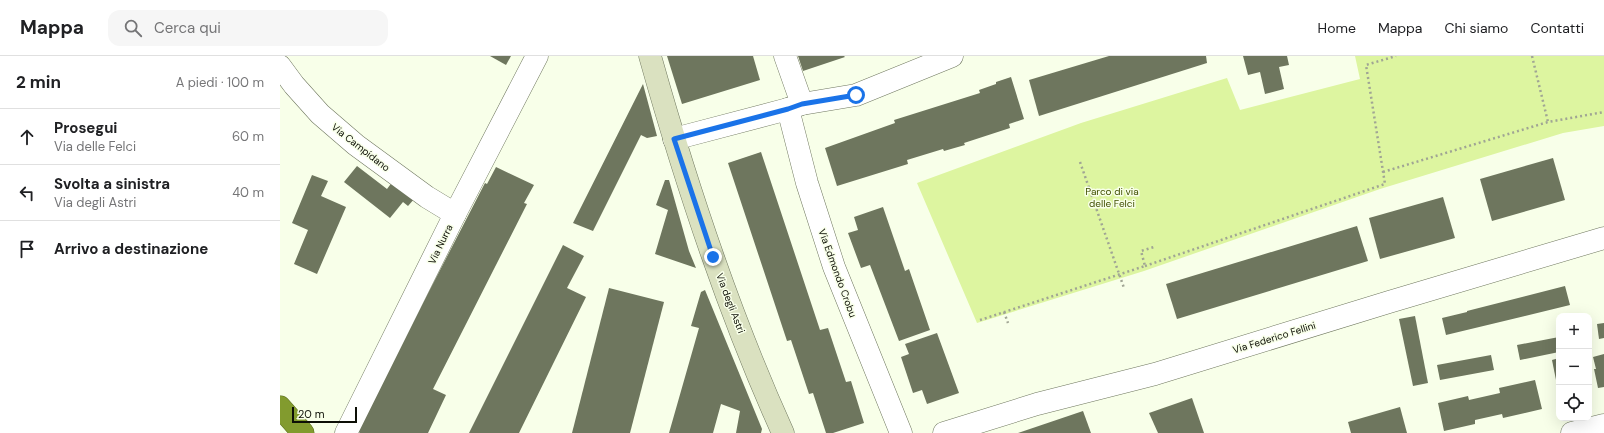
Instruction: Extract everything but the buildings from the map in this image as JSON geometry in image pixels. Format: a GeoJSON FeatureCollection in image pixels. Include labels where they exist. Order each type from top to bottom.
{"type":"FeatureCollection","features":[{"type":"Feature","properties":{"kind":"highway"},"geometry":{"type":"LineString","coordinates":[[280,407],[303,433]]}},
{"type":"Feature","properties":{"kind":"street","name":"Via Nurra"},"geometry":{"type":"LineString","coordinates":[[346,433],[455,214],[537,56]]}},
{"type":"Feature","properties":{"kind":"street","name":"Via degli Astri"},"geometry":{"type":"LineString","coordinates":[[650,56],[674,139],[713,257],[768,399],[783,433]]}},
{"type":"Feature","properties":{"kind":"street","name":"Via Edmondo Crobu"},"geometry":{"type":"LineString","coordinates":[[785,56],[807,183],[834,268],[901,433]]}},
{"type":"Feature","properties":{"kind":"street"},"geometry":{"type":"LineString","coordinates":[[674,139],[795,107],[856,95],[952,56]]}},
{"type":"Feature","properties":{"kind":"street","name":"Via Campidano"},"geometry":{"type":"LineString","coordinates":[[280,66],[294,85],[320,114],[356,145],[427,197],[455,214]]}},
{"type":"Feature","properties":{"kind":"street","name":"Via Federico Fellini"},"geometry":{"type":"LineString","coordinates":[[944,433],[1029,406],[1161,372],[1604,238]]}},
{"type":"Feature","properties":{"kind":"street"},"geometry":{"type":"LineString","coordinates":[[1572,433],[1604,425]]}},
{"type":"Feature","properties":{"kind":"path"},"geometry":{"type":"LineString","coordinates":[[980,320],[1146,266],[1385,184],[1366,64],[1396,56]]}},
{"type":"Feature","properties":{"kind":"path"},"geometry":{"type":"LineString","coordinates":[[1532,56],[1548,122]]}},
{"type":"Feature","properties":{"kind":"path"},"geometry":{"type":"LineString","coordinates":[[1383,172],[1548,122],[1604,112]]}},
{"type":"Feature","properties":{"kind":"path"},"geometry":{"type":"LineString","coordinates":[[1080,162],[1124,288]]}},
{"type":"Feature","properties":{"kind":"path"},"geometry":{"type":"LineString","coordinates":[[1146,266],[1141,251],[1154,247]]}},
{"type":"Feature","properties":{"kind":"path"},"geometry":{"type":"LineString","coordinates":[[1004,312],[1008,323]]}},
{"type":"Feature","properties":{"kind":"green space","name":"Parco di via delle Felci"},"geometry":{"type":"Polygon","coordinates":[[[1355,56],[1604,56],[1604,126],[1563,133],[1380,189],[1144,271],[977,323],[917,183],[1081,123],[1227,78],[1240,110],[1360,79],[1355,56]]]}},
{"type":"Feature","properties":{"kind":"route"},"geometry":{"type":"LineString","coordinates":[[713,257],[674,139],[802,104],[856,95]]}}]}
